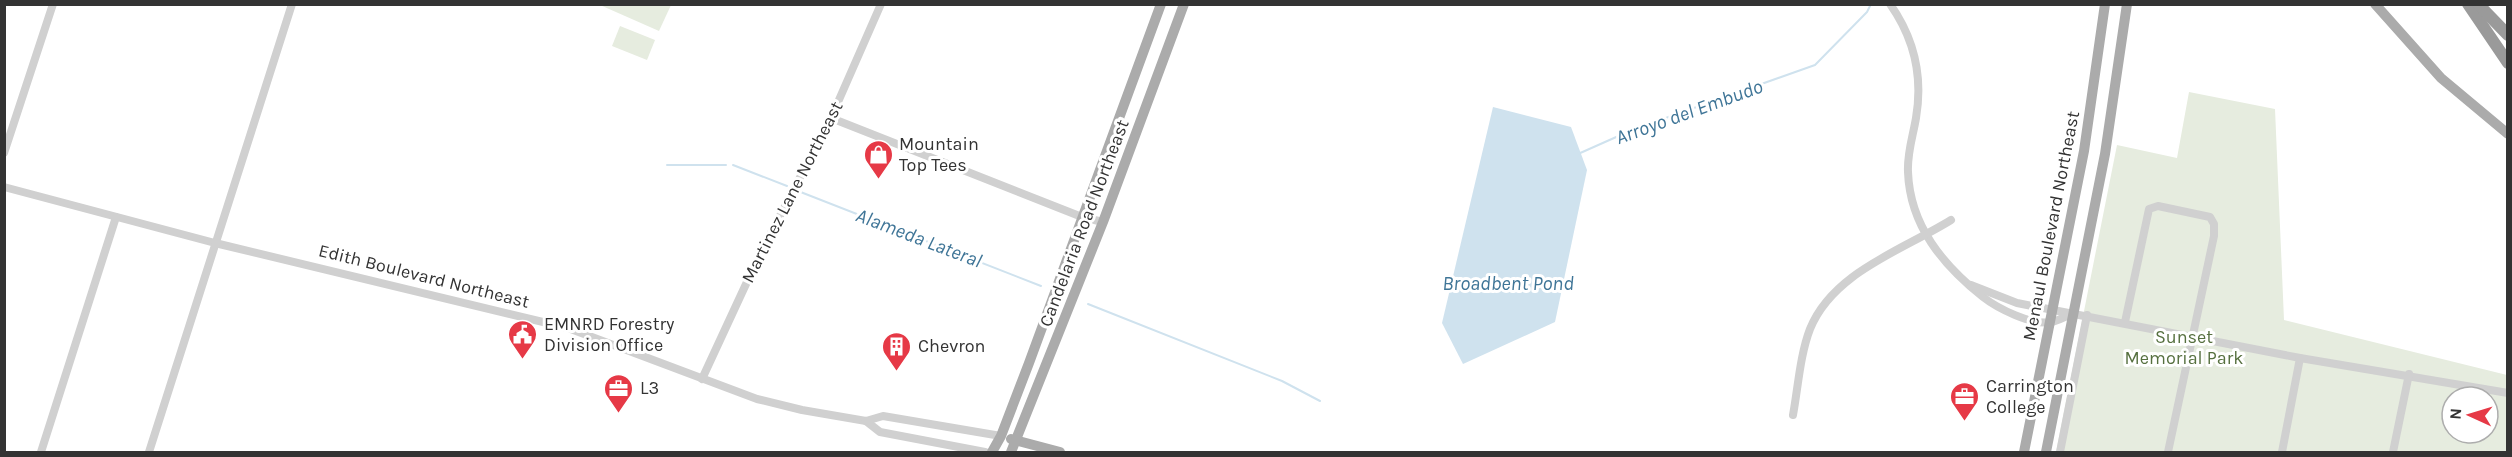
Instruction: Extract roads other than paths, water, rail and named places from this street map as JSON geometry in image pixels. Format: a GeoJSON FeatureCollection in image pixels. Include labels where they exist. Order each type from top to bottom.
{"type":"FeatureCollection","features":[{"type":"Feature","properties":{"kind":"highway"},"geometry":{"type":"LineString","coordinates":[[2468,4],[2506,61]]}},
{"type":"Feature","properties":{"kind":"highway"},"geometry":{"type":"LineString","coordinates":[[2478,4],[2508,35]]}},
{"type":"Feature","properties":{"kind":"main road","name":"Candelaria Road Northeast"},"geometry":{"type":"LineString","coordinates":[[992,453],[1001,435],[1161,4]]}},
{"type":"Feature","properties":{"kind":"main road","name":"Candelaria Road Northeast"},"geometry":{"type":"LineString","coordinates":[[1011,453],[1103,222],[1184,4]]}},
{"type":"Feature","properties":{"kind":"main road","name":"Menaul Boulevard Northeast"},"geometry":{"type":"LineString","coordinates":[[2024,453],[2084,151],[2105,4]]}},
{"type":"Feature","properties":{"kind":"main road","name":"Menaul Boulevard Northeast"},"geometry":{"type":"LineString","coordinates":[[2046,453],[2105,154],[2127,4]]}},
{"type":"Feature","properties":{"kind":"main road"},"geometry":{"type":"LineString","coordinates":[[2375,4],[2441,78],[2508,134]]}},
{"type":"Feature","properties":{"kind":"main road","name":"Edith Boulevard Northeast"},"geometry":{"type":"LineString","coordinates":[[1001,435],[1060,453]]}},
{"type":"Feature","properties":{"kind":"street"},"geometry":{"type":"LineString","coordinates":[[4,153],[53,4]]}},
{"type":"Feature","properties":{"kind":"street"},"geometry":{"type":"LineString","coordinates":[[149,453],[292,4]]}},
{"type":"Feature","properties":{"kind":"street","name":"Martinez Lane Northeast"},"geometry":{"type":"LineString","coordinates":[[702,379],[759,256],[831,118],[881,4]]}},
{"type":"Feature","properties":{"kind":"street"},"geometry":{"type":"LineString","coordinates":[[1890,4],[1909,37],[1917,68],[1918,104],[1908,171],[1911,197],[1926,236],[1942,259],[2002,310],[2050,323],[2074,313]]}},
{"type":"Feature","properties":{"kind":"street"},"geometry":{"type":"LineString","coordinates":[[831,118],[1082,217],[1103,222]]}},
{"type":"Feature","properties":{"kind":"street","name":"Edith Boulevard Northeast"},"geometry":{"type":"LineString","coordinates":[[4,187],[215,243],[568,328],[757,399],[802,410],[866,421],[883,416],[1001,435]]}},
{"type":"Feature","properties":{"kind":"street"},"geometry":{"type":"LineString","coordinates":[[2125,322],[2149,209],[2158,206],[2210,217],[2214,224],[2214,236],[2168,453]]}},
{"type":"Feature","properties":{"kind":"street"},"geometry":{"type":"LineString","coordinates":[[41,453],[116,218]]}},
{"type":"Feature","properties":{"kind":"street"},"geometry":{"type":"LineString","coordinates":[[1793,415],[1810,328],[1834,292],[1864,270],[1951,220]]}},
{"type":"Feature","properties":{"kind":"street"},"geometry":{"type":"LineString","coordinates":[[1971,285],[2017,303],[2125,322],[2300,358],[2409,374],[2508,393]]}},
{"type":"Feature","properties":{"kind":"street"},"geometry":{"type":"LineString","coordinates":[[2060,453],[2087,315]]}},
{"type":"Feature","properties":{"kind":"street"},"geometry":{"type":"LineString","coordinates":[[2282,453],[2300,358]]}},
{"type":"Feature","properties":{"kind":"street"},"geometry":{"type":"LineString","coordinates":[[2393,453],[2409,374]]}},
{"type":"Feature","properties":{"kind":"street","name":"Edith Boulevard Northeast"},"geometry":{"type":"LineString","coordinates":[[866,421],[880,432],[985,453]]}},
{"type":"Feature","properties":{"kind":"water","name":"Broadbent Pond"},"geometry":{"type":"Polygon","coordinates":[[[1493,107],[1571,127],[1587,170],[1555,322],[1463,364],[1442,323],[1493,107]]]}},
{"type":"Feature","properties":{"kind":"waterway","name":"Arroyo del Embudo"},"geometry":{"type":"LineString","coordinates":[[1578,154],[1632,130],[1815,65],[1867,12],[1871,4]]}},
{"type":"Feature","properties":{"kind":"waterway"},"geometry":{"type":"LineString","coordinates":[[667,165],[726,165]]}},
{"type":"Feature","properties":{"kind":"waterway"},"geometry":{"type":"LineString","coordinates":[[733,165],[787,186]]}},
{"type":"Feature","properties":{"kind":"waterway","name":"Alameda Lateral"},"geometry":{"type":"LineString","coordinates":[[798,191],[1041,286]]}},
{"type":"Feature","properties":{"kind":"waterway"},"geometry":{"type":"LineString","coordinates":[[1088,304],[1282,381],[1320,401]]}},
{"type":"Feature","properties":{"kind":"place","name":"Mountain Top Tees"},"geometry":{"type":"Point","coordinates":[878,180]}},
{"type":"Feature","properties":{"kind":"place","name":"EMNRD Forestry Division Office"},"geometry":{"type":"Point","coordinates":[523,360]}},
{"type":"Feature","properties":{"kind":"place","name":"Chevron"},"geometry":{"type":"Point","coordinates":[897,372]}},
{"type":"Feature","properties":{"kind":"place","name":"L3"},"geometry":{"type":"Point","coordinates":[619,414]}},
{"type":"Feature","properties":{"kind":"place","name":"Carrington College"},"geometry":{"type":"Point","coordinates":[1965,422]}},
{"type":"Feature","properties":{"kind":"park label","name":"Sunset Memorial Park"},"geometry":{"type":"Point","coordinates":[2184,347]}}]}
